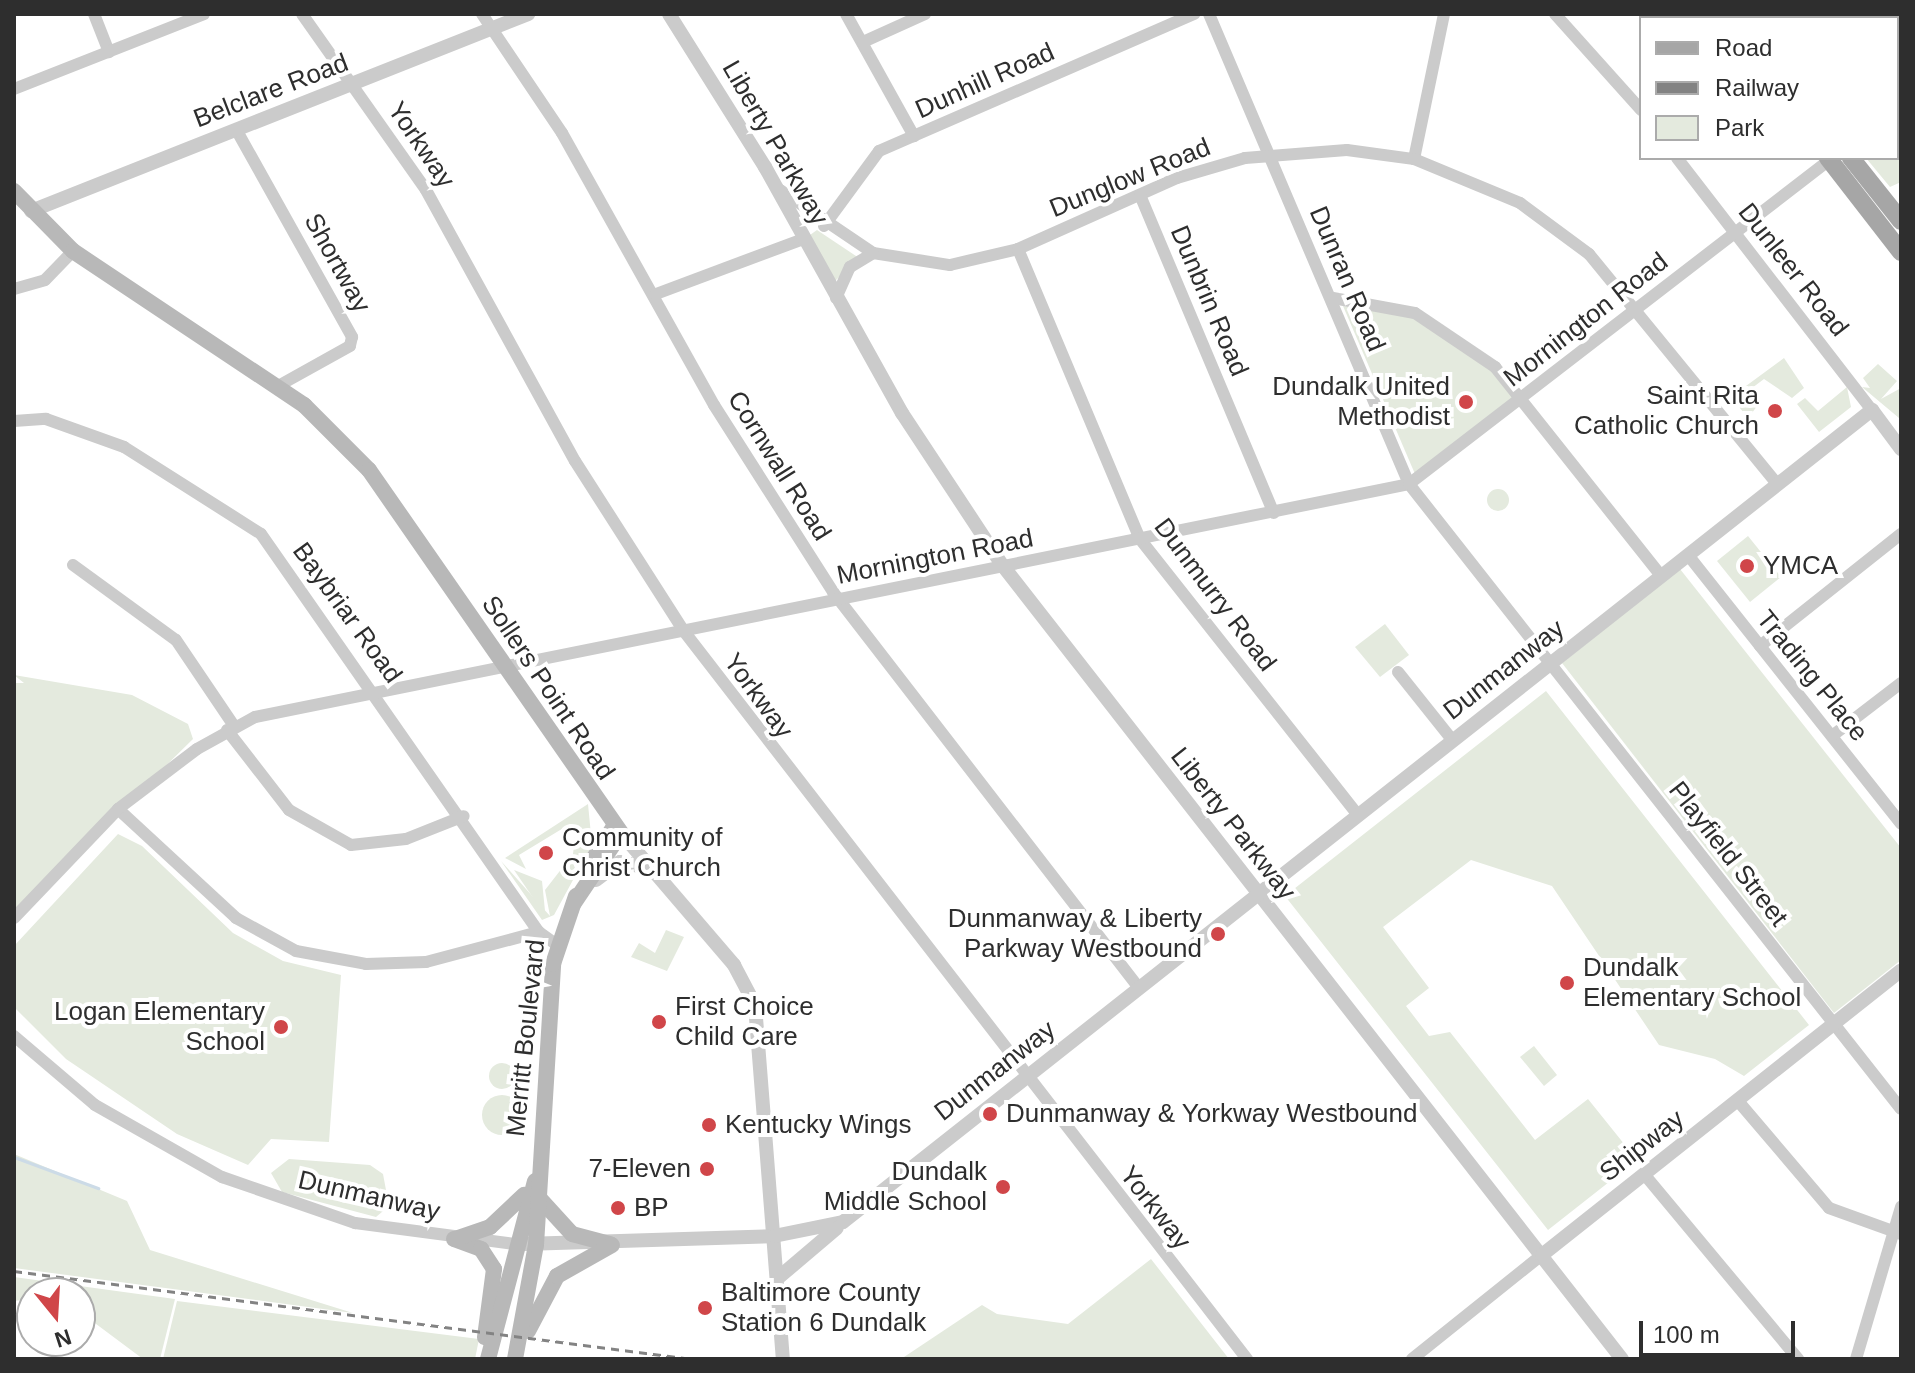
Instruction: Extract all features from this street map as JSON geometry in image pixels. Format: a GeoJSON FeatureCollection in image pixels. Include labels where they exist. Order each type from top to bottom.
{"type":"FeatureCollection","features":[{"type":"Feature","properties":{"kind":"main road"},"geometry":{"type":"LineString","coordinates":[[1831,160],[1901,252]]}},
{"type":"Feature","properties":{"kind":"main road"},"geometry":{"type":"LineString","coordinates":[[1853,160],[1901,221]]}},
{"type":"Feature","properties":{"kind":"main road","name":"Sollers Point Road"},"geometry":{"type":"LineString","coordinates":[[14,191],[73,251],[278,386],[369,470],[593,798],[618,829]]}},
{"type":"Feature","properties":{"kind":"main road"},"geometry":{"type":"LineString","coordinates":[[593,798],[594,853]]}},
{"type":"Feature","properties":{"kind":"main road","name":"Merritt Boulevard"},"geometry":{"type":"LineString","coordinates":[[486,1359],[515,1244],[535,1181],[557,945],[594,853],[618,829]]}},
{"type":"Feature","properties":{"kind":"main road","name":"Merritt Boulevard"},"geometry":{"type":"LineString","coordinates":[[574,903],[618,829]]}},
{"type":"Feature","properties":{"kind":"main road"},"geometry":{"type":"LineString","coordinates":[[454,1239],[503,1218],[535,1181]]}},
{"type":"Feature","properties":{"kind":"main road","name":"Merritt Boulevard"},"geometry":{"type":"LineString","coordinates":[[515,1359],[536,1245],[540,1199],[535,1181]]}},
{"type":"Feature","properties":{"kind":"main road"},"geometry":{"type":"LineString","coordinates":[[540,1199],[572,1234],[612,1245]]}},
{"type":"Feature","properties":{"kind":"main road"},"geometry":{"type":"LineString","coordinates":[[454,1239],[481,1249],[495,1270],[486,1359]]}},
{"type":"Feature","properties":{"kind":"main road"},"geometry":{"type":"LineString","coordinates":[[504,1359],[524,1263],[515,1244]]}},
{"type":"Feature","properties":{"kind":"main road"},"geometry":{"type":"LineString","coordinates":[[515,1359],[557,1276],[612,1245]]}},
{"type":"Feature","properties":{"kind":"street"},"geometry":{"type":"LineString","coordinates":[[94,14],[109,52]]}},
{"type":"Feature","properties":{"kind":"street"},"geometry":{"type":"LineString","coordinates":[[14,89],[204,14]]}},
{"type":"Feature","properties":{"kind":"street","name":"Yorkway"},"geometry":{"type":"LineString","coordinates":[[302,14],[354,85],[459,245],[552,420],[683,630],[1025,1078],[1247,1359]]}},
{"type":"Feature","properties":{"kind":"street","name":"Cornwall Road"},"geometry":{"type":"LineString","coordinates":[[482,14],[656,294],[744,456],[837,598],[1139,988]]}},
{"type":"Feature","properties":{"kind":"street","name":"Belclare Road"},"geometry":{"type":"LineString","coordinates":[[31,211],[528,14]]}},
{"type":"Feature","properties":{"kind":"street","name":"Liberty Parkway"},"geometry":{"type":"LineString","coordinates":[[669,14],[775,185],[836,298],[1003,566],[1542,1255],[1619,1358]]}},
{"type":"Feature","properties":{"kind":"street"},"geometry":{"type":"LineString","coordinates":[[846,14],[914,136]]}},
{"type":"Feature","properties":{"kind":"street"},"geometry":{"type":"LineString","coordinates":[[863,42],[925,14]]}},
{"type":"Feature","properties":{"kind":"street","name":"Dunhill Road"},"geometry":{"type":"LineString","coordinates":[[824,226],[871,158],[914,136],[1194,14]]}},
{"type":"Feature","properties":{"kind":"street","name":"Dunran Road"},"geometry":{"type":"LineString","coordinates":[[1209,14],[1333,298],[1409,484],[1550,664]]}},
{"type":"Feature","properties":{"kind":"street"},"geometry":{"type":"LineString","coordinates":[[1414,159],[1444,14]]}},
{"type":"Feature","properties":{"kind":"street"},"geometry":{"type":"LineString","coordinates":[[1555,14],[1639,108]]}},
{"type":"Feature","properties":{"kind":"street","name":"Shortway"},"geometry":{"type":"LineString","coordinates":[[237,131],[352,337],[350,346],[278,386]]}},
{"type":"Feature","properties":{"kind":"street","name":"Dunglow Road"},"geometry":{"type":"LineString","coordinates":[[775,185],[824,226],[873,253],[950,265],[1018,249],[1208,167],[1271,155],[1347,150],[1414,159],[1543,217],[1638,306],[1778,485]]}},
{"type":"Feature","properties":{"kind":"street","name":"Dunleer Road"},"geometry":{"type":"LineString","coordinates":[[1679,160],[1872,410]]}},
{"type":"Feature","properties":{"kind":"street","name":"Mornington Road"},"geometry":{"type":"LineString","coordinates":[[14,918],[118,809],[231,728],[375,690],[1409,484],[1829,160]]}},
{"type":"Feature","properties":{"kind":"street","name":"Dunbrin Road"},"geometry":{"type":"LineString","coordinates":[[1140,195],[1274,513]]}},
{"type":"Feature","properties":{"kind":"street"},"geometry":{"type":"LineString","coordinates":[[656,294],[803,239]]}},
{"type":"Feature","properties":{"kind":"street","name":"Dunmurry Road"},"geometry":{"type":"LineString","coordinates":[[1018,249],[1140,539],[1357,814]]}},
{"type":"Feature","properties":{"kind":"street"},"geometry":{"type":"LineString","coordinates":[[14,289],[45,280],[73,251]]}},
{"type":"Feature","properties":{"kind":"street"},"geometry":{"type":"LineString","coordinates":[[836,298],[850,267],[873,253]]}},
{"type":"Feature","properties":{"kind":"street"},"geometry":{"type":"LineString","coordinates":[[1333,298],[1394,307],[1441,326],[1523,398],[1661,576]]}},
{"type":"Feature","properties":{"kind":"street"},"geometry":{"type":"LineString","coordinates":[[1872,410],[1895,429],[1901,449]]}},
{"type":"Feature","properties":{"kind":"street","name":"Dunmanway"},"geometry":{"type":"LineString","coordinates":[[14,1036],[95,1105],[222,1177],[355,1223],[454,1239],[536,1245],[612,1245],[774,1236],[843,1222],[1256,893],[1872,410]]}},
{"type":"Feature","properties":{"kind":"street","name":"Baybriar Road"},"geometry":{"type":"LineString","coordinates":[[14,421],[46,419],[101,437],[242,518],[280,555],[464,816],[539,932],[557,945]]}},
{"type":"Feature","properties":{"kind":"street"},"geometry":{"type":"LineString","coordinates":[[1760,646],[1901,534]]}},
{"type":"Feature","properties":{"kind":"street","name":"Trading Place"},"geometry":{"type":"LineString","coordinates":[[1688,555],[1901,824]]}},
{"type":"Feature","properties":{"kind":"street"},"geometry":{"type":"LineString","coordinates":[[73,565],[176,640],[231,728],[289,810],[351,845],[406,839],[464,816]]}},
{"type":"Feature","properties":{"kind":"street","name":"Playfield Street"},"geometry":{"type":"LineString","coordinates":[[1550,664],[1901,1109]]}},
{"type":"Feature","properties":{"kind":"street"},"geometry":{"type":"LineString","coordinates":[[1398,672],[1453,741]]}},
{"type":"Feature","properties":{"kind":"street"},"geometry":{"type":"LineString","coordinates":[[1832,736],[1901,683]]}},
{"type":"Feature","properties":{"kind":"street"},"geometry":{"type":"LineString","coordinates":[[118,809],[236,918],[296,951],[366,964],[426,962],[539,932]]}},
{"type":"Feature","properties":{"kind":"street","name":"Sollers Point Road"},"geometry":{"type":"LineString","coordinates":[[618,829],[734,965],[755,1005],[783,1359]]}},
{"type":"Feature","properties":{"kind":"street"},"geometry":{"type":"LineString","coordinates":[[574,903],[609,866],[652,869]]}},
{"type":"Feature","properties":{"kind":"street","name":"Shipway"},"geometry":{"type":"LineString","coordinates":[[1412,1359],[1901,970]]}},
{"type":"Feature","properties":{"kind":"street"},"geometry":{"type":"LineString","coordinates":[[1738,1101],[1829,1208],[1897,1233]]}},
{"type":"Feature","properties":{"kind":"street"},"geometry":{"type":"LineString","coordinates":[[1644,1174],[1798,1359]]}},
{"type":"Feature","properties":{"kind":"street"},"geometry":{"type":"LineString","coordinates":[[1856,1359],[1897,1233],[1901,1207]]}},
{"type":"Feature","properties":{"kind":"street"},"geometry":{"type":"LineString","coordinates":[[778,1278],[843,1222]]}},
{"type":"Feature","properties":{"kind":"green space"},"geometry":{"type":"Polygon","coordinates":[[[1901,147],[1901,182],[1890,187],[1868,160],[1899,160],[1901,147]]]}},
{"type":"Feature","properties":{"kind":"green space"},"geometry":{"type":"Polygon","coordinates":[[[817,230],[859,258],[834,282],[810,235],[817,230]]]}},
{"type":"Feature","properties":{"kind":"green space"},"geometry":{"type":"Polygon","coordinates":[[[1343,306],[1411,316],[1489,368],[1517,397],[1415,474],[1343,306]]]}},
{"type":"Feature","properties":{"kind":"green space"},"geometry":{"type":"Polygon","coordinates":[[[1784,358],[1804,388],[1792,398],[1764,379],[1748,391],[1758,405],[1748,418],[1731,397],[1784,358]]]}},
{"type":"Feature","properties":{"kind":"green space"},"geometry":{"type":"Polygon","coordinates":[[[1878,364],[1897,381],[1881,399],[1901,388],[1899,418],[1862,387],[1870,388],[1863,378],[1878,364]]]}},
{"type":"Feature","properties":{"kind":"green space"},"geometry":{"type":"Polygon","coordinates":[[[1847,387],[1851,407],[1819,432],[1797,404],[1805,398],[1818,411],[1847,387]]]}},
{"type":"Feature","properties":{"kind":"green space"},"geometry":{"type":"Polygon","coordinates":[[[1498,489],[1506,492],[1509,500],[1506,508],[1498,511],[1490,508],[1487,500],[1490,492],[1498,489]]]}},
{"type":"Feature","properties":{"kind":"green space","name":"YMCA"},"geometry":{"type":"Polygon","coordinates":[[[1748,536],[1781,577],[1750,602],[1717,561],[1748,536]]]}},
{"type":"Feature","properties":{"kind":"green space"},"geometry":{"type":"Polygon","coordinates":[[[1680,569],[1901,848],[1901,960],[1834,1013],[1562,663],[1680,569]]]}},
{"type":"Feature","properties":{"kind":"green space"},"geometry":{"type":"Polygon","coordinates":[[[1385,624],[1409,655],[1380,677],[1355,647],[1385,624]]]}},
{"type":"Feature","properties":{"kind":"green space"},"geometry":{"type":"Polygon","coordinates":[[[14,675],[132,695],[188,724],[193,739],[14,915],[14,683],[24,683],[14,675]]]}},
{"type":"Feature","properties":{"kind":"green space","name":"Dundalk Elementary School"},"geometry":{"type":"Polygon","coordinates":[[[1546,691],[1809,1025],[1744,1076],[1715,1059],[1659,1045],[1552,886],[1471,860],[1383,927],[1429,988],[1406,1006],[1429,1036],[1450,1032],[1535,1140],[1588,1099],[1637,1160],[1548,1230],[1285,896],[1546,691]]]}},
{"type":"Feature","properties":{"kind":"green space"},"geometry":{"type":"Polygon","coordinates":[[[588,804],[592,845],[554,915],[542,920],[501,861],[550,916],[545,890],[573,854],[576,828],[570,824],[519,855],[526,869],[505,858],[588,804]]]}},
{"type":"Feature","properties":{"kind":"green space"},"geometry":{"type":"Polygon","coordinates":[[[118,834],[142,846],[233,933],[283,961],[341,975],[329,1142],[271,1139],[248,1165],[177,1134],[66,1059],[14,1007],[14,946],[118,834]]]}},
{"type":"Feature","properties":{"kind":"green space"},"geometry":{"type":"Polygon","coordinates":[[[514,870],[542,881],[545,911],[538,905],[514,870]]]}},
{"type":"Feature","properties":{"kind":"green space"},"geometry":{"type":"Polygon","coordinates":[[[666,930],[684,937],[667,971],[631,957],[639,943],[655,953],[666,930]]]}},
{"type":"Feature","properties":{"kind":"green space"},"geometry":{"type":"Polygon","coordinates":[[[1534,1046],[1557,1075],[1544,1086],[1520,1057],[1534,1046]]]}},
{"type":"Feature","properties":{"kind":"green space"},"geometry":{"type":"Polygon","coordinates":[[[502,1063],[512,1066],[515,1076],[512,1086],[502,1089],[492,1086],[489,1076],[492,1066],[502,1063]]]}},
{"type":"Feature","properties":{"kind":"green space"},"geometry":{"type":"Polygon","coordinates":[[[502,1095],[516,1101],[522,1115],[516,1129],[502,1135],[488,1129],[482,1115],[488,1101],[502,1095]]]}},
{"type":"Feature","properties":{"kind":"green space"},"geometry":{"type":"Polygon","coordinates":[[[14,1154],[127,1201],[150,1250],[353,1313],[96,1277],[14,1268],[14,1154]]]}},
{"type":"Feature","properties":{"kind":"green space"},"geometry":{"type":"Polygon","coordinates":[[[289,1159],[370,1165],[383,1174],[389,1206],[376,1217],[282,1192],[271,1173],[289,1159]]]}},
{"type":"Feature","properties":{"kind":"green space"},"geometry":{"type":"Polygon","coordinates":[[[1151,1259],[1229,1359],[901,1359],[982,1305],[997,1314],[1068,1324],[1151,1259]]]}},
{"type":"Feature","properties":{"kind":"green space"},"geometry":{"type":"Polygon","coordinates":[[[14,1277],[16,1301],[14,1301],[14,1277]]]}},
{"type":"Feature","properties":{"kind":"green space"},"geometry":{"type":"Polygon","coordinates":[[[96,1288],[175,1299],[160,1359],[143,1359],[96,1324],[96,1288]]]}},
{"type":"Feature","properties":{"kind":"green space"},"geometry":{"type":"Polygon","coordinates":[[[177,1301],[479,1339],[475,1359],[163,1359],[177,1301]]]}},
{"type":"Feature","properties":{"kind":"waterway"},"geometry":{"type":"LineString","coordinates":[[14,1157],[98,1188]]}},
{"type":"Feature","properties":{"kind":"railway"},"geometry":{"type":"LineString","coordinates":[[14,1271],[692,1359]]}},
{"type":"Feature","properties":{"kind":"place","name":"Dundalk United Methodist"},"geometry":{"type":"Point","coordinates":[1466,402]}},
{"type":"Feature","properties":{"kind":"place","name":"Saint Rita Catholic Church"},"geometry":{"type":"Point","coordinates":[1775,411]}},
{"type":"Feature","properties":{"kind":"place","name":"YMCA"},"geometry":{"type":"Point","coordinates":[1747,566]}},
{"type":"Feature","properties":{"kind":"place","name":"Community of Christ Church"},"geometry":{"type":"Point","coordinates":[546,853]}},
{"type":"Feature","properties":{"kind":"place","name":"Dunmanway & Liberty Parkway Westbound"},"geometry":{"type":"Point","coordinates":[1218,934]}},
{"type":"Feature","properties":{"kind":"place","name":"Dundalk Elementary School"},"geometry":{"type":"Point","coordinates":[1567,983]}},
{"type":"Feature","properties":{"kind":"place","name":"First Choice Child Care"},"geometry":{"type":"Point","coordinates":[659,1022]}},
{"type":"Feature","properties":{"kind":"place","name":"Logan Elementary School"},"geometry":{"type":"Point","coordinates":[281,1027]}},
{"type":"Feature","properties":{"kind":"place","name":"Dunmanway & Yorkway Westbound"},"geometry":{"type":"Point","coordinates":[990,1114]}},
{"type":"Feature","properties":{"kind":"place","name":"Kentucky Wings"},"geometry":{"type":"Point","coordinates":[709,1125]}},
{"type":"Feature","properties":{"kind":"place","name":"7-Eleven"},"geometry":{"type":"Point","coordinates":[707,1169]}},
{"type":"Feature","properties":{"kind":"place","name":"Dundalk Middle School"},"geometry":{"type":"Point","coordinates":[1003,1187]}},
{"type":"Feature","properties":{"kind":"place","name":"BP"},"geometry":{"type":"Point","coordinates":[618,1208]}},
{"type":"Feature","properties":{"kind":"place","name":"Baltimore County Station 6 Dundalk"},"geometry":{"type":"Point","coordinates":[705,1308]}}]}
